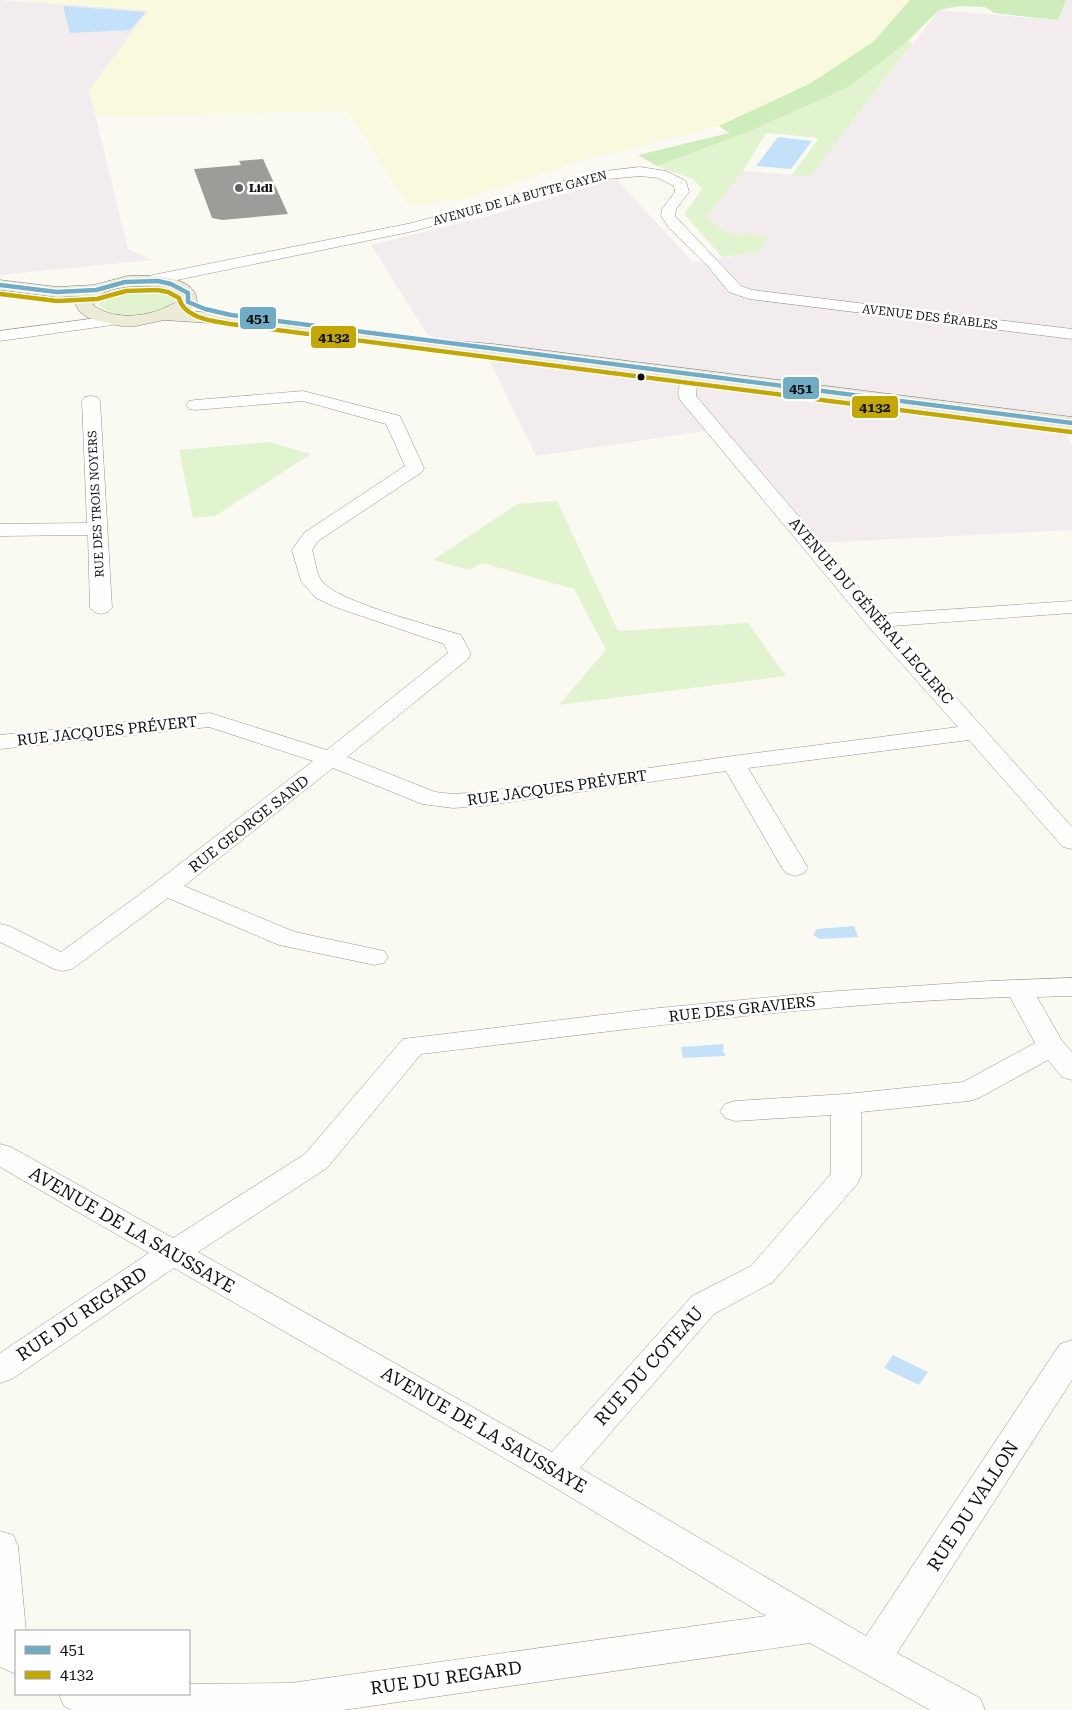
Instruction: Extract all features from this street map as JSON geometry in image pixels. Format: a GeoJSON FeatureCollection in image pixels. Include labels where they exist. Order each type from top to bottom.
{"type":"FeatureCollection","features":[{"type":"Feature","properties":{"kind":"main road"},"geometry":{"type":"LineString","coordinates":[[0,291],[89,301],[125,282],[148,281],[171,284],[205,309],[231,315],[440,341],[493,350],[694,376],[1072,423]]}},
{"type":"Feature","properties":{"kind":"main road"},"geometry":{"type":"LineString","coordinates":[[0,285],[57,292],[89,301],[98,316],[120,320],[149,319],[179,310],[185,295]]}},
{"type":"Feature","properties":{"kind":"main road"},"geometry":{"type":"LineString","coordinates":[[166,315],[226,319],[418,344],[493,350]]}},
{"type":"Feature","properties":{"kind":"street","name":"AVENUE DE LA BUTTE GAYEN"},"geometry":{"type":"LineString","coordinates":[[148,281],[414,227],[596,176],[622,172],[640,172],[662,175],[674,179],[681,184],[682,192],[669,209],[668,216],[675,226],[712,262],[735,289],[749,294],[789,299]]}},
{"type":"Feature","properties":{"kind":"street"},"geometry":{"type":"LineString","coordinates":[[185,295],[188,280],[201,269]]}},
{"type":"Feature","properties":{"kind":"street","name":"AVENUE DES ÉRABLES"},"geometry":{"type":"LineString","coordinates":[[789,299],[1072,334]]}},
{"type":"Feature","properties":{"kind":"street"},"geometry":{"type":"LineString","coordinates":[[60,329],[77,321],[89,301]]}},
{"type":"Feature","properties":{"kind":"street"},"geometry":{"type":"LineString","coordinates":[[0,336],[120,320]]}},
{"type":"Feature","properties":{"kind":"street","name":"AVENUE DU GÉNÉRAL LECLERC"},"geometry":{"type":"LineString","coordinates":[[694,376],[688,385],[687,397],[876,621],[1072,842]]}},
{"type":"Feature","properties":{"kind":"street","name":"RUE GEORGE SAND"},"geometry":{"type":"LineString","coordinates":[[0,932],[64,963],[166,888],[331,759],[460,654],[453,640],[342,603],[323,594],[312,581],[302,550],[311,537],[415,468],[394,420],[303,396],[195,406]]}},
{"type":"Feature","properties":{"kind":"street","name":"RUE DES TROIS NOYERS"},"geometry":{"type":"LineString","coordinates":[[91,401],[101,608]]}},
{"type":"Feature","properties":{"kind":"street"},"geometry":{"type":"LineString","coordinates":[[0,530],[98,529]]}},
{"type":"Feature","properties":{"kind":"street"},"geometry":{"type":"LineString","coordinates":[[876,621],[1072,607]]}},
{"type":"Feature","properties":{"kind":"street","name":"RUE JACQUES PRÉVERT"},"geometry":{"type":"LineString","coordinates":[[0,742],[210,720],[331,759],[431,798],[453,801],[481,799],[733,763],[975,732]]}},
{"type":"Feature","properties":{"kind":"street"},"geometry":{"type":"LineString","coordinates":[[733,763],[795,868]]}},
{"type":"Feature","properties":{"kind":"street","name":"RUE GEORGE SAND"},"geometry":{"type":"LineString","coordinates":[[166,888],[288,939],[375,957]]}},
{"type":"Feature","properties":{"kind":"street","name":"RUE DES GRAVIERS"},"geometry":{"type":"LineString","coordinates":[[413,1046],[760,1005],[1018,988],[1072,987]]}},
{"type":"Feature","properties":{"kind":"street"},"geometry":{"type":"LineString","coordinates":[[1018,988],[1051,1046],[1072,1070]]}},
{"type":"Feature","properties":{"kind":"street","name":"RUE DU REGARD"},"geometry":{"type":"LineString","coordinates":[[0,1370],[173,1253],[316,1161],[413,1046]]}},
{"type":"Feature","properties":{"kind":"street"},"geometry":{"type":"LineString","coordinates":[[735,1111],[846,1104],[969,1091],[1051,1046]]}},
{"type":"Feature","properties":{"kind":"street","name":"RUE DU COTEAU"},"geometry":{"type":"LineString","coordinates":[[556,1471],[703,1305],[762,1274],[846,1176],[846,1104]]}},
{"type":"Feature","properties":{"kind":"street","name":"AVENUE DE LA SAUSSAYE"},"geometry":{"type":"LineString","coordinates":[[0,1154],[556,1471],[814,1626],[966,1710]]}},
{"type":"Feature","properties":{"kind":"street","name":"RUE DU VALLON"},"geometry":{"type":"LineString","coordinates":[[873,1658],[1072,1353]]}},
{"type":"Feature","properties":{"kind":"street"},"geometry":{"type":"LineString","coordinates":[[0,1546],[9,1653],[15,1656]]}},
{"type":"Feature","properties":{"kind":"street","name":"RUE DU REGARD"},"geometry":{"type":"LineString","coordinates":[[80,1695],[92,1702],[291,1700],[814,1626]]}},
{"type":"Feature","properties":{"kind":"shaded area"},"geometry":{"type":"Polygon","coordinates":[[[0,0],[149,10],[89,90],[128,249],[152,260],[0,275],[0,0]]]}},
{"type":"Feature","properties":{"kind":"shaded area"},"geometry":{"type":"Polygon","coordinates":[[[1066,0],[1072,0],[1072,420],[1056,419],[1072,445],[1072,530],[816,543],[712,430],[536,456],[490,362],[427,334],[371,245],[488,216],[616,179],[693,262],[761,252],[768,236],[724,232],[707,217],[743,171],[811,176],[939,10],[1058,20],[1066,0]]]}},
{"type":"Feature","properties":{"kind":"green space"},"geometry":{"type":"Polygon","coordinates":[[[19,0],[910,0],[874,41],[811,83],[719,126],[587,159],[464,199],[408,205],[348,111],[96,116],[89,90],[148,11],[19,0]]]}},
{"type":"Feature","properties":{"kind":"green space"},"geometry":{"type":"Polygon","coordinates":[[[910,0],[1066,0],[1058,20],[994,13],[985,7],[960,6],[939,10],[908,41],[849,87],[748,132],[657,166],[638,155],[729,133],[719,126],[811,83],[874,41],[910,0]]]}},
{"type":"Feature","properties":{"kind":"green space"},"geometry":{"type":"Polygon","coordinates":[[[908,41],[913,43],[811,176],[792,175],[819,138],[766,133],[743,171],[707,217],[724,232],[768,236],[761,252],[722,257],[684,214],[702,189],[693,179],[657,166],[748,132],[849,87],[908,41]]]}},
{"type":"Feature","properties":{"kind":"green space"},"geometry":{"type":"Polygon","coordinates":[[[141,286],[168,291],[175,297],[174,302],[158,311],[138,315],[117,314],[100,306],[99,301],[107,293],[118,289],[141,286]]]}},
{"type":"Feature","properties":{"kind":"green space"},"geometry":{"type":"Polygon","coordinates":[[[269,442],[311,454],[215,516],[193,518],[179,450],[269,442]]]}},
{"type":"Feature","properties":{"kind":"green space"},"geometry":{"type":"Polygon","coordinates":[[[557,501],[618,631],[748,623],[786,676],[559,705],[606,650],[574,589],[483,563],[469,570],[433,560],[517,504],[557,501]]]}},
{"type":"Feature","properties":{"kind":"water"},"geometry":{"type":"Polygon","coordinates":[[[63,6],[146,12],[130,30],[70,33],[63,6]]]}},
{"type":"Feature","properties":{"kind":"water"},"geometry":{"type":"Polygon","coordinates":[[[778,137],[812,141],[791,169],[756,166],[778,137]]]}},
{"type":"Feature","properties":{"kind":"water"},"geometry":{"type":"Polygon","coordinates":[[[854,926],[858,937],[820,939],[813,935],[817,929],[854,926]]]}},
{"type":"Feature","properties":{"kind":"water"},"geometry":{"type":"Polygon","coordinates":[[[723,1044],[724,1050],[722,1050],[726,1055],[724,1056],[683,1058],[682,1047],[723,1044]]]}},
{"type":"Feature","properties":{"kind":"water"},"geometry":{"type":"Polygon","coordinates":[[[893,1355],[928,1372],[919,1385],[884,1368],[893,1355]]]}},
{"type":"Feature","properties":{"kind":"building","name":"Lidl"},"geometry":{"type":"Polygon","coordinates":[[[263,159],[288,214],[222,220],[212,218],[194,169],[241,165],[239,161],[263,159]]]}},
{"type":"Feature","properties":{"kind":"transit line","name":"451"},"geometry":{"type":"LineString","coordinates":[[0,285],[57,292],[96,290],[125,282],[158,281],[171,284],[188,293],[188,302],[205,309],[231,315],[1072,423]]}},
{"type":"Feature","properties":{"kind":"transit line","name":"4132"},"geometry":{"type":"LineString","coordinates":[[0,294],[57,301],[97,299],[126,291],[157,290],[168,292],[179,298],[185,309],[199,317],[230,324],[1071,432]]}},
{"type":"Feature","properties":{"kind":"place","name":"Lidl"},"geometry":{"type":"Point","coordinates":[239,188]}}]}
